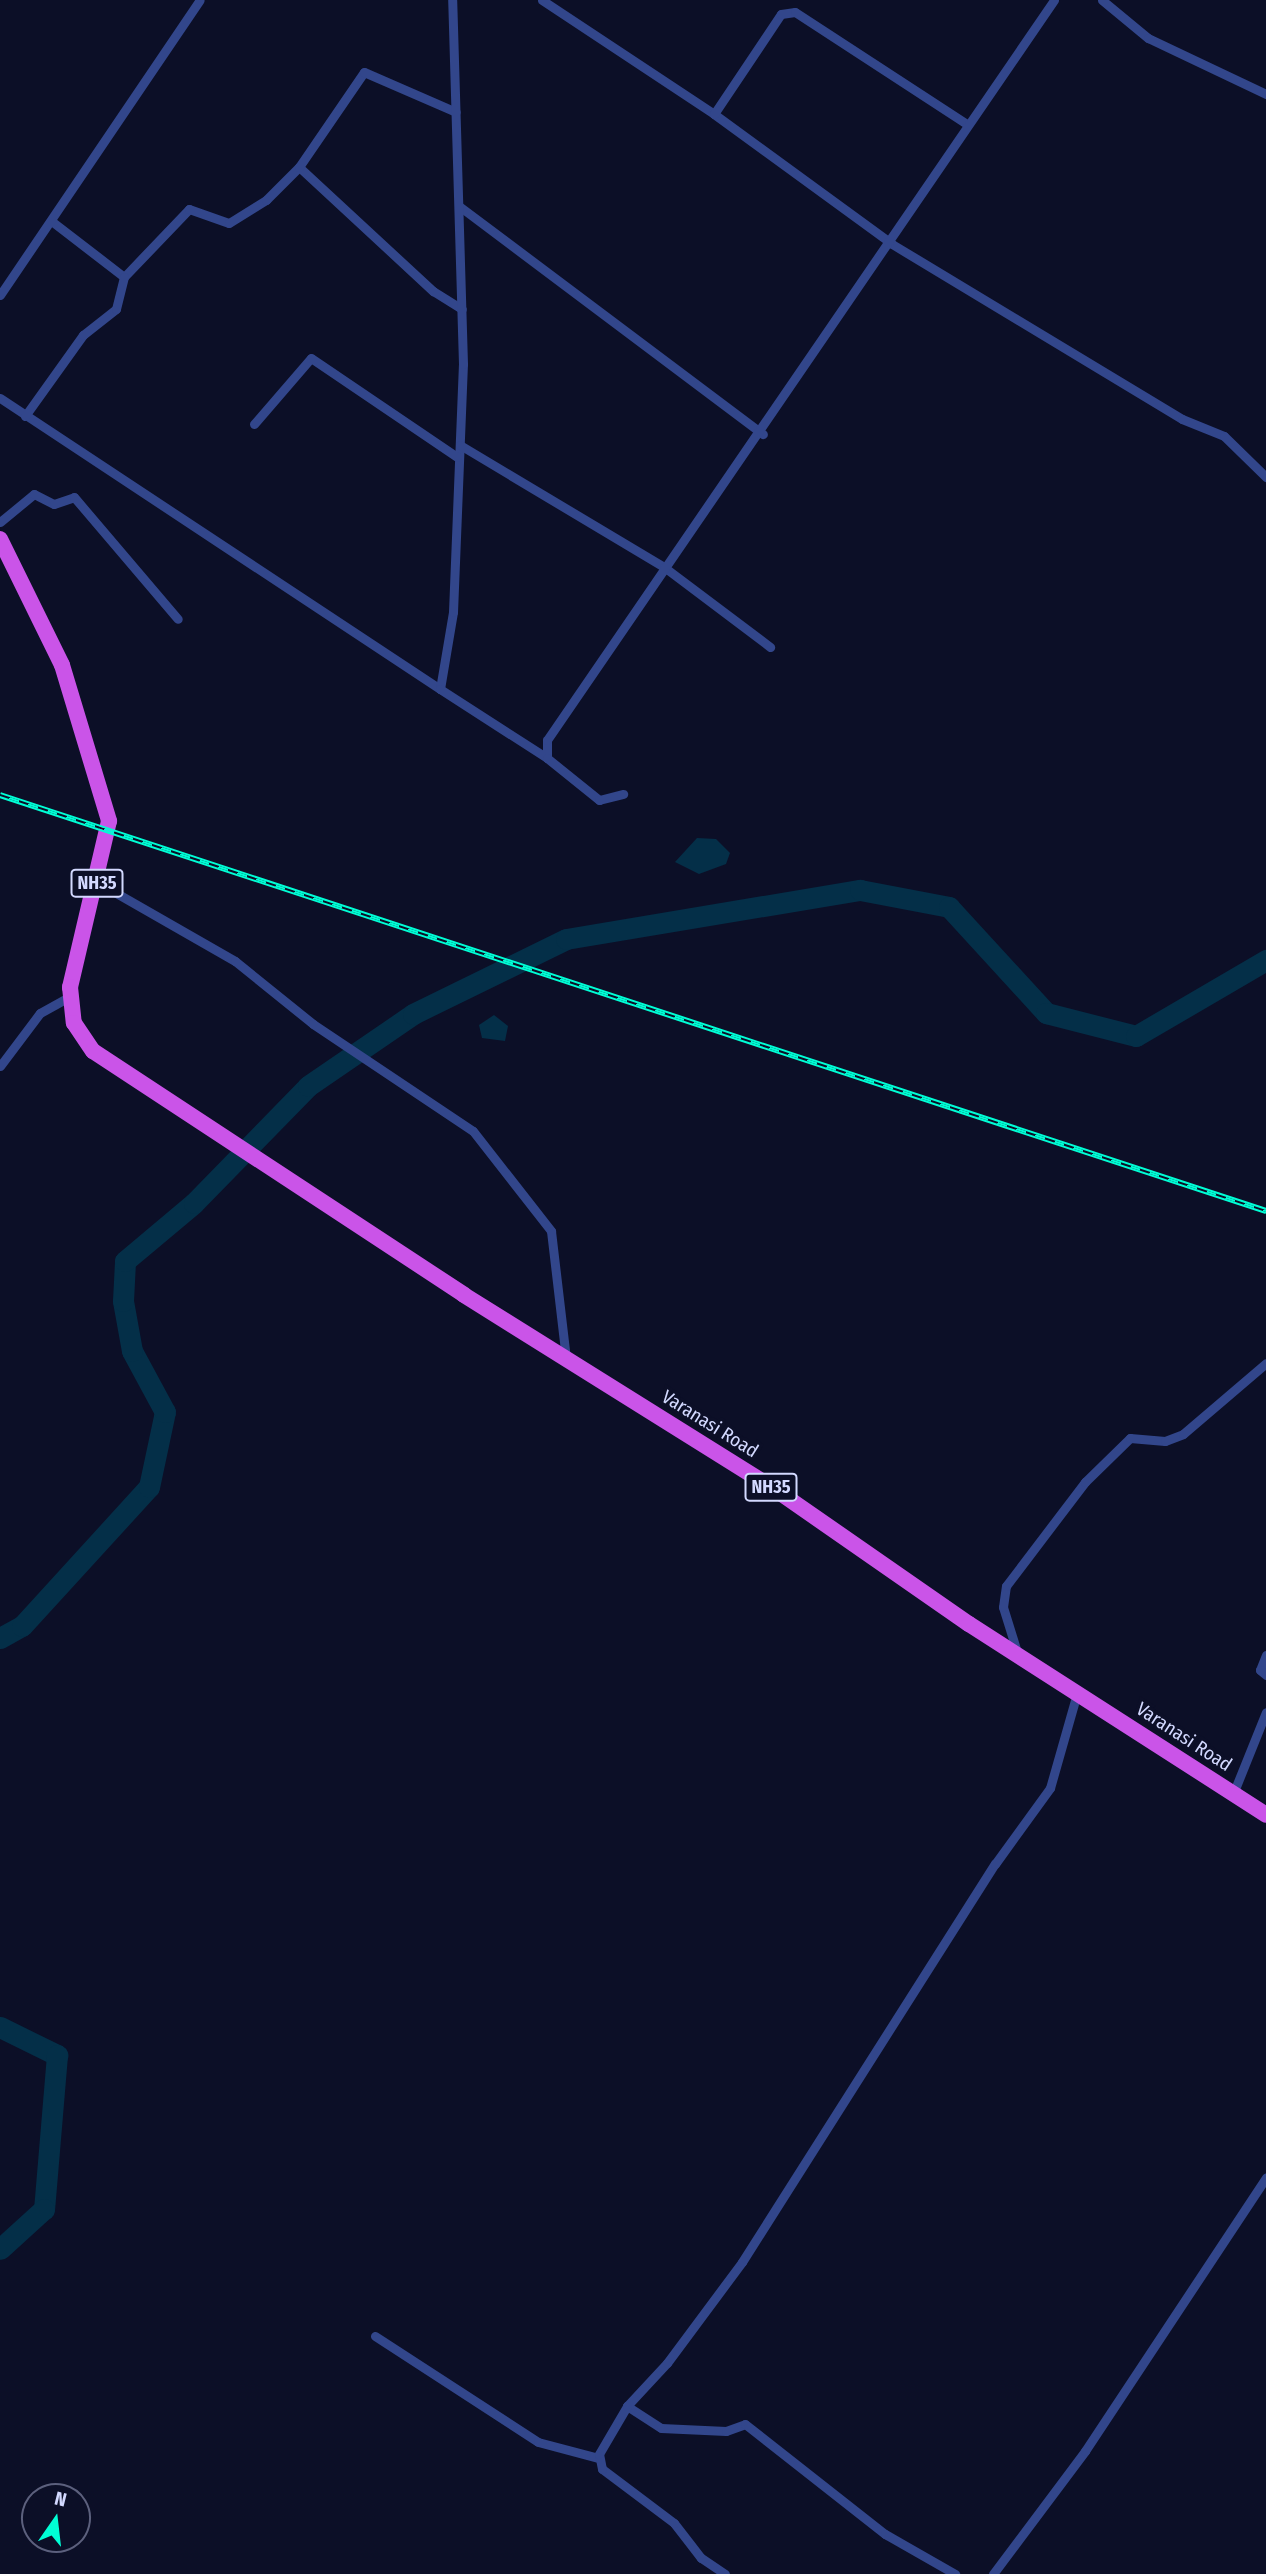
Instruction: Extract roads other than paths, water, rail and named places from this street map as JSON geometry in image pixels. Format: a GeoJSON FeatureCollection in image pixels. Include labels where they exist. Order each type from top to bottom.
{"type":"FeatureCollection","features":[{"type":"Feature","properties":{"kind":"highway","name":"NH35"},"geometry":{"type":"LineString","coordinates":[[0,539],[34,607],[82,718],[105,798],[110,831],[69,997]]}},
{"type":"Feature","properties":{"kind":"highway","name":"Varanasi Road"},"geometry":{"type":"LineString","coordinates":[[69,997],[74,1023],[93,1051],[566,1359],[775,1490],[1018,1657],[1266,1815]]}},
{"type":"Feature","properties":{"kind":"street"},"geometry":{"type":"LineString","coordinates":[[0,295],[54,223],[200,0]]}},
{"type":"Feature","properties":{"kind":"street"},"geometry":{"type":"LineString","coordinates":[[440,689],[453,612],[457,457],[460,445],[462,309],[452,0]]}},
{"type":"Feature","properties":{"kind":"street"},"geometry":{"type":"LineString","coordinates":[[542,0],[714,114],[892,244],[1182,419],[1224,436],[1266,477]]}},
{"type":"Feature","properties":{"kind":"street"},"geometry":{"type":"LineString","coordinates":[[547,758],[547,740],[664,568],[763,434],[892,244],[967,124],[1054,0]]}},
{"type":"Feature","properties":{"kind":"street"},"geometry":{"type":"LineString","coordinates":[[1102,0],[1148,38],[1266,94]]}},
{"type":"Feature","properties":{"kind":"street"},"geometry":{"type":"LineString","coordinates":[[714,114],[781,14],[794,12],[967,124]]}},
{"type":"Feature","properties":{"kind":"street"},"geometry":{"type":"LineString","coordinates":[[25,416],[83,335],[116,309],[124,277],[189,209],[237,221],[299,167],[364,72],[456,112]]}},
{"type":"Feature","properties":{"kind":"street"},"geometry":{"type":"LineString","coordinates":[[299,167],[433,291],[462,309]]}},
{"type":"Feature","properties":{"kind":"street"},"geometry":{"type":"LineString","coordinates":[[459,206],[763,434]]}},
{"type":"Feature","properties":{"kind":"street"},"geometry":{"type":"LineString","coordinates":[[54,223],[124,277]]}},
{"type":"Feature","properties":{"kind":"street"},"geometry":{"type":"LineString","coordinates":[[254,424],[311,358],[457,457]]}},
{"type":"Feature","properties":{"kind":"street"},"geometry":{"type":"LineString","coordinates":[[0,398],[547,758],[599,800],[623,794]]}},
{"type":"Feature","properties":{"kind":"street"},"geometry":{"type":"LineString","coordinates":[[460,445],[664,568],[770,647]]}},
{"type":"Feature","properties":{"kind":"street"},"geometry":{"type":"LineString","coordinates":[[1258,468],[1266,458]]}},
{"type":"Feature","properties":{"kind":"street"},"geometry":{"type":"LineString","coordinates":[[0,522],[34,494],[54,504],[74,496],[178,619]]}},
{"type":"Feature","properties":{"kind":"street"},"geometry":{"type":"LineString","coordinates":[[97,882],[235,961],[313,1024],[473,1131],[547,1222],[566,1359]]}},
{"type":"Feature","properties":{"kind":"street"},"geometry":{"type":"LineString","coordinates":[[0,1066],[40,1013],[69,997]]}},
{"type":"Feature","properties":{"kind":"street"},"geometry":{"type":"LineString","coordinates":[[1018,1657],[1003,1607],[1006,1586],[1085,1482],[1130,1438],[1165,1441],[1184,1434],[1266,1363]]}},
{"type":"Feature","properties":{"kind":"street"},"geometry":{"type":"LineString","coordinates":[[1266,1655],[1260,1670],[1266,1675]]}},
{"type":"Feature","properties":{"kind":"street"},"geometry":{"type":"LineString","coordinates":[[725,2574],[701,2558],[674,2523],[602,2469],[598,2458],[627,2406],[742,2262],[995,1864],[1051,1788],[1077,1693]]}},
{"type":"Feature","properties":{"kind":"street"},"geometry":{"type":"LineString","coordinates":[[1233,1794],[1266,1712]]}},
{"type":"Feature","properties":{"kind":"street"},"geometry":{"type":"LineString","coordinates":[[993,2574],[1085,2451],[1266,2178]]}},
{"type":"Feature","properties":{"kind":"street"},"geometry":{"type":"LineString","coordinates":[[375,2336],[538,2442],[598,2458]]}},
{"type":"Feature","properties":{"kind":"street"},"geometry":{"type":"LineString","coordinates":[[627,2406],[661,2428],[726,2431],[745,2424],[886,2534],[955,2574]]}},
{"type":"Feature","properties":{"kind":"water"},"geometry":{"type":"Polygon","coordinates":[[[697,838],[716,839],[730,853],[726,864],[699,874],[675,862],[697,838]]]}},
{"type":"Feature","properties":{"kind":"water"},"geometry":{"type":"Polygon","coordinates":[[[494,1015],[508,1026],[505,1041],[482,1038],[479,1025],[494,1015]]]}},
{"type":"Feature","properties":{"kind":"waterway"},"geometry":{"type":"LineString","coordinates":[[0,1638],[22,1626],[149,1487],[165,1412],[132,1351],[123,1301],[125,1261],[194,1203],[308,1086],[413,1014],[566,939],[860,890],[949,907],[1046,1013],[1136,1036],[1266,960]]}},
{"type":"Feature","properties":{"kind":"waterway"},"geometry":{"type":"LineString","coordinates":[[0,2027],[57,2055],[44,2209],[0,2249]]}},
{"type":"Feature","properties":{"kind":"railway"},"geometry":{"type":"LineString","coordinates":[[0,795],[1266,1211]]}}]}
